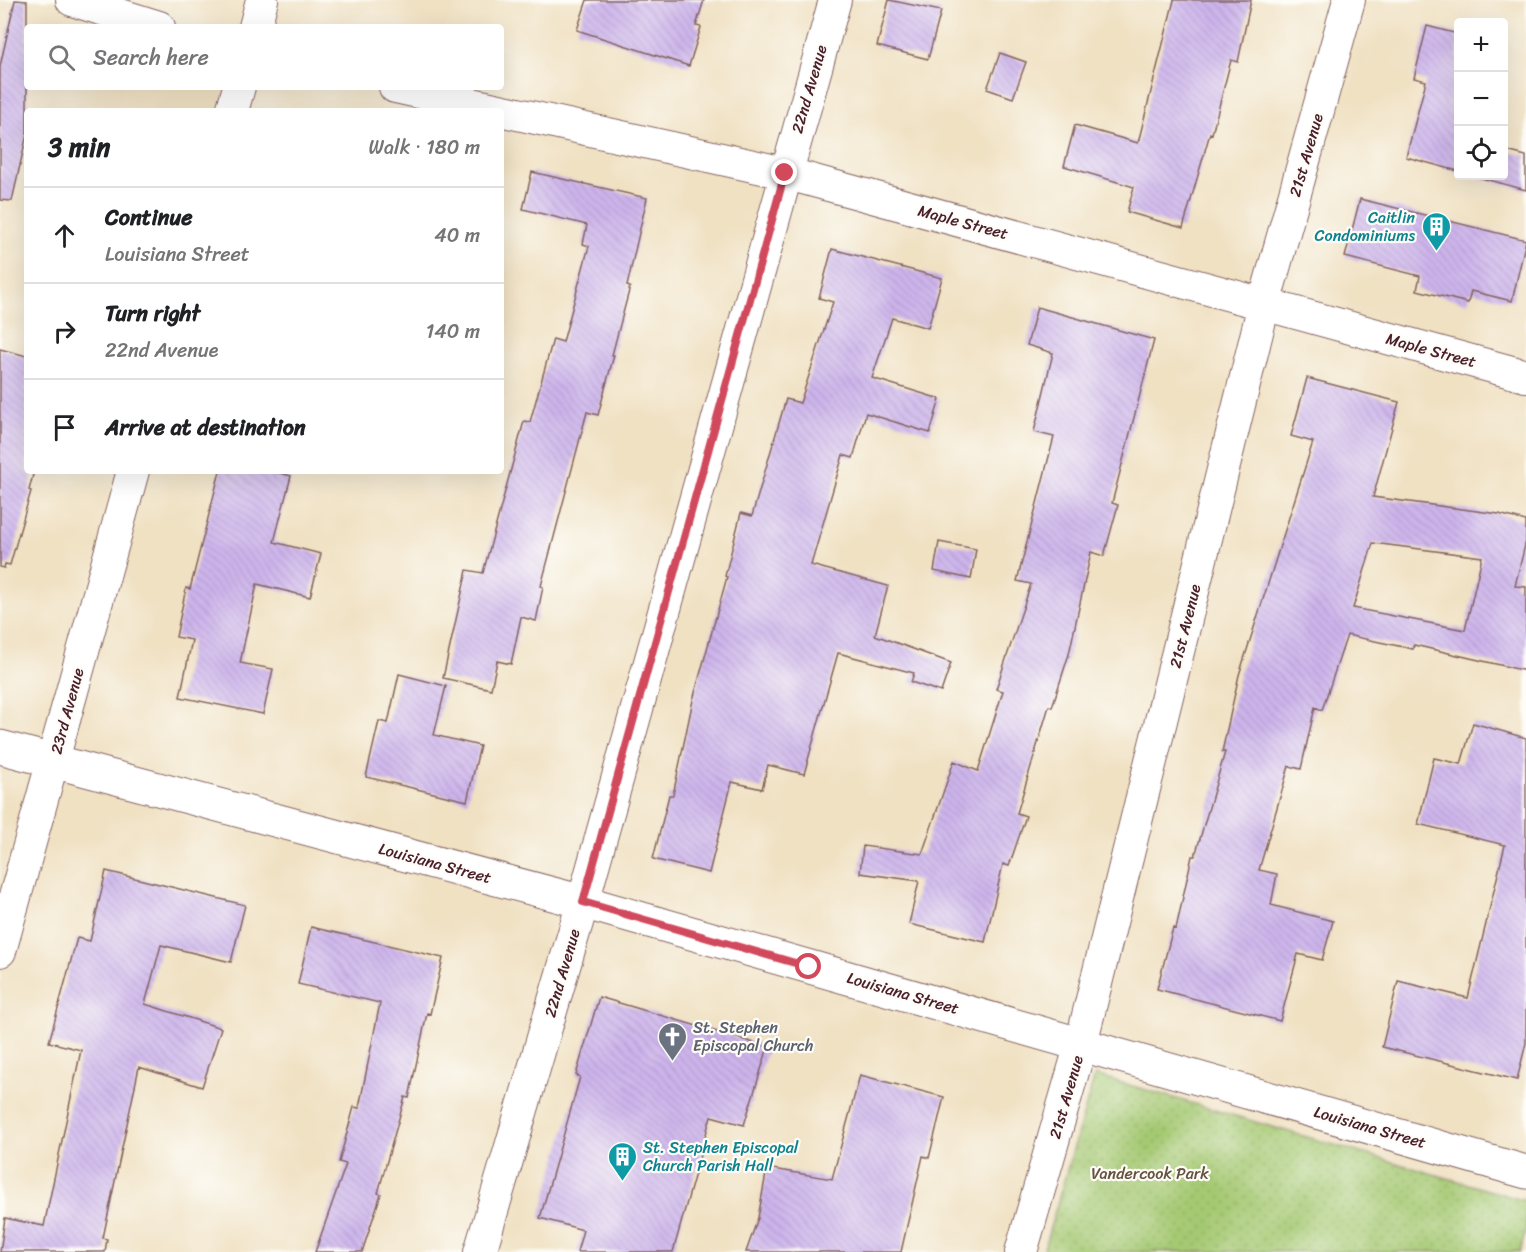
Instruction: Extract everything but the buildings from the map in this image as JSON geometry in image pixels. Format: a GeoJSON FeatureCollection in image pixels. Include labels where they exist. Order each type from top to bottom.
{"type":"FeatureCollection","features":[{"type":"Feature","properties":{"kind":"street"},"geometry":{"type":"LineString","coordinates":[[72,0],[149,24]]}},
{"type":"Feature","properties":{"kind":"street"},"geometry":{"type":"LineString","coordinates":[[256,24],[262,0]]}},
{"type":"Feature","properties":{"kind":"street","name":"22nd Avenue"},"geometry":{"type":"LineString","coordinates":[[480,1252],[583,902],[835,0]]}},
{"type":"Feature","properties":{"kind":"street","name":"21st Avenue"},"geometry":{"type":"LineString","coordinates":[[1021,1252],[1081,1044],[1264,304],[1349,0]]}},
{"type":"Feature","properties":{"kind":"street"},"geometry":{"type":"LineString","coordinates":[[233,108],[237,90]]}},
{"type":"Feature","properties":{"kind":"street","name":"Maple Street"},"geometry":{"type":"LineString","coordinates":[[409,90],[490,108]]}},
{"type":"Feature","properties":{"kind":"street","name":"Maple Street"},"geometry":{"type":"LineString","coordinates":[[504,111],[785,173],[1526,376]]}},
{"type":"Feature","properties":{"kind":"street","name":"23rd Avenue"},"geometry":{"type":"LineString","coordinates":[[0,951],[132,474]]}},
{"type":"Feature","properties":{"kind":"street","name":"Louisiana Street"},"geometry":{"type":"LineString","coordinates":[[0,747],[583,902],[1526,1172]]}},
{"type":"Feature","properties":{"kind":"green space","name":"Vandercook Park"},"geometry":{"type":"Polygon","coordinates":[[[1095,1075],[1526,1201],[1526,1230],[1520,1252],[1043,1252],[1095,1075]]]}},
{"type":"Feature","properties":{"kind":"place","name":"Caitlin Condominiums"},"geometry":{"type":"Point","coordinates":[1436,252]}},
{"type":"Feature","properties":{"kind":"place","name":"St. Stephen Episcopal Church"},"geometry":{"type":"Point","coordinates":[672,1062]}},
{"type":"Feature","properties":{"kind":"place","name":"St. Stephen Episcopal Church Parish Hall"},"geometry":{"type":"Point","coordinates":[622,1182]}},
{"type":"Feature","properties":{"kind":"route"},"geometry":{"type":"LineString","coordinates":[[785,173],[583,902],[809,967]]}}]}
